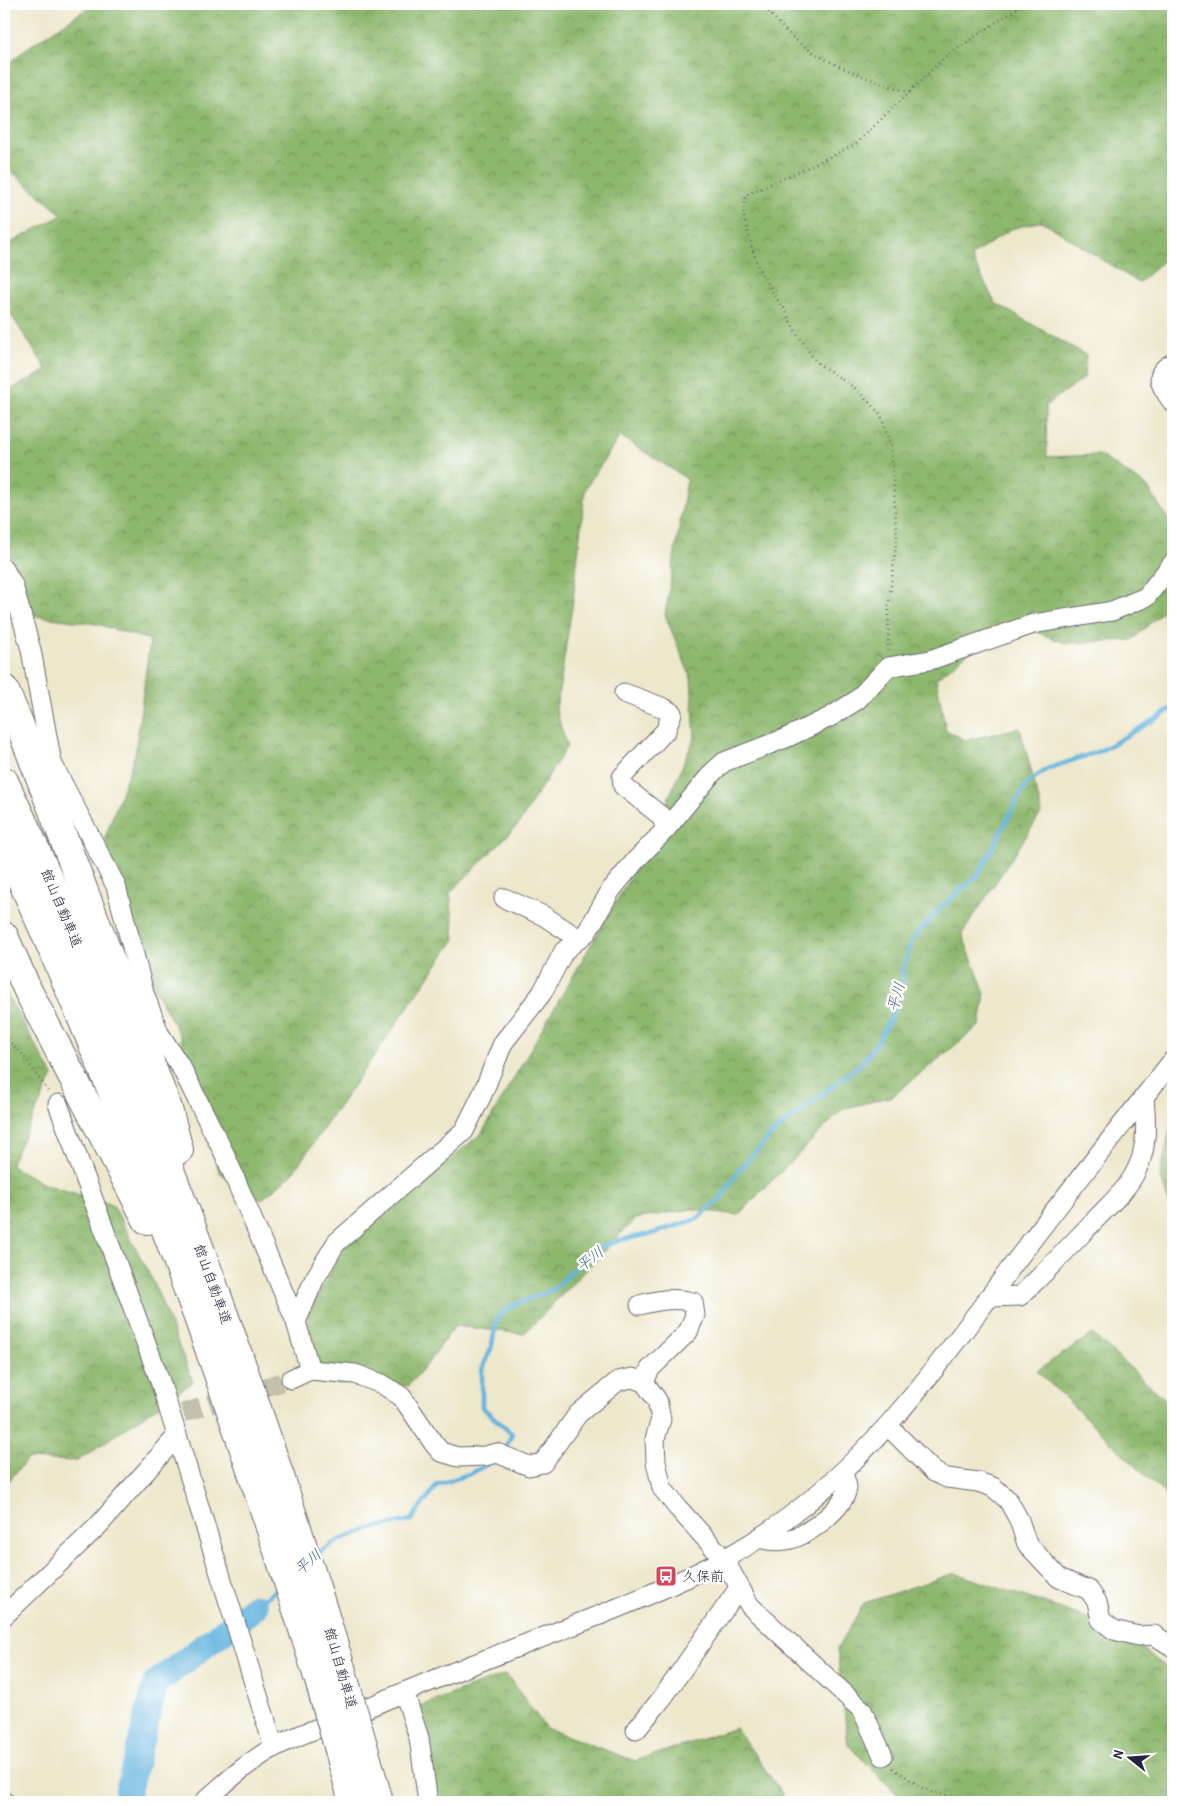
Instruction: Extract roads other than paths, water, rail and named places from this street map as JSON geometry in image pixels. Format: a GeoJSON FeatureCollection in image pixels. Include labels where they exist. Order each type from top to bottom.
{"type":"FeatureCollection","features":[{"type":"Feature","properties":{"kind":"highway"},"geometry":{"type":"LineString","coordinates":[[4,689],[23,732],[168,1109],[210,1311]]}},
{"type":"Feature","properties":{"kind":"highway","name":"館山自動車道"},"geometry":{"type":"LineString","coordinates":[[4,782],[43,864],[170,1167],[210,1311],[290,1547],[351,1748],[379,1802]]}},
{"type":"Feature","properties":{"kind":"highway","name":"館山自動車道"},"geometry":{"type":"LineString","coordinates":[[4,842],[88,1032],[146,1176],[210,1311]]}},
{"type":"Feature","properties":{"kind":"highway"},"geometry":{"type":"LineString","coordinates":[[4,936],[28,990],[90,1110],[210,1311]]}},
{"type":"Feature","properties":{"kind":"highway","name":"館山自動車道"},"geometry":{"type":"LineString","coordinates":[[351,1748],[353,1802]]}},
{"type":"Feature","properties":{"kind":"street"},"geometry":{"type":"LineString","coordinates":[[1173,363],[1166,366],[1160,375],[1160,384],[1173,403]]}},
{"type":"Feature","properties":{"kind":"street"},"geometry":{"type":"LineString","coordinates":[[296,1322],[314,1280],[336,1243],[464,1131],[482,1095],[503,1044],[542,993],[564,951],[587,932],[611,890],[636,860],[666,829],[713,772],[724,762],[786,738],[830,717],[857,700],[888,668],[930,660],[1033,624],[1112,611],[1146,597],[1173,563]]}},
{"type":"Feature","properties":{"kind":"street"},"geometry":{"type":"LineString","coordinates":[[7,580],[31,650],[52,762],[116,886],[144,993],[159,1033],[182,1069],[225,1154],[296,1322],[310,1370]]}},
{"type":"Feature","properties":{"kind":"street"},"geometry":{"type":"LineString","coordinates":[[624,693],[664,708],[672,713],[666,730],[622,777],[623,786],[660,816],[666,829]]}},
{"type":"Feature","properties":{"kind":"street"},"geometry":{"type":"LineString","coordinates":[[504,898],[544,916],[579,939]]}},
{"type":"Feature","properties":{"kind":"street"},"geometry":{"type":"LineString","coordinates":[[204,1802],[257,1757],[274,1747],[404,1692],[621,1606],[724,1559],[759,1538],[823,1491],[888,1426],[927,1380],[1173,1060]]}},
{"type":"Feature","properties":{"kind":"street"},"geometry":{"type":"LineString","coordinates":[[989,1297],[1020,1296],[1044,1274],[1125,1188],[1137,1170],[1142,1154],[1146,1125],[1144,1097]]}},
{"type":"Feature","properties":{"kind":"street"},"geometry":{"type":"LineString","coordinates":[[58,1104],[160,1381],[177,1415],[177,1436],[274,1747]]}},
{"type":"Feature","properties":{"kind":"street"},"geometry":{"type":"LineString","coordinates":[[640,1304],[655,1300],[679,1298],[693,1302],[695,1316],[688,1332],[650,1369],[644,1382]]}},
{"type":"Feature","properties":{"kind":"street"},"geometry":{"type":"LineString","coordinates":[[291,1379],[310,1370],[355,1374],[382,1384],[402,1397],[420,1425],[441,1452],[458,1457],[501,1455],[529,1466],[542,1463],[578,1414],[618,1380],[632,1378],[644,1382],[658,1400],[661,1419],[655,1439],[656,1462],[662,1488],[724,1559],[750,1606],[794,1649],[862,1710],[883,1756]]}},
{"type":"Feature","properties":{"kind":"street"},"geometry":{"type":"LineString","coordinates":[[888,1426],[934,1472],[947,1478],[978,1482],[993,1487],[1008,1500],[1019,1520],[1027,1544],[1059,1578],[1089,1590],[1097,1602],[1101,1620],[1114,1630],[1138,1636],[1154,1634],[1173,1647]]}},
{"type":"Feature","properties":{"kind":"street"},"geometry":{"type":"LineString","coordinates":[[4,1616],[98,1526],[177,1436]]}},
{"type":"Feature","properties":{"kind":"street"},"geometry":{"type":"LineString","coordinates":[[636,1730],[663,1697],[739,1588]]}},
{"type":"Feature","properties":{"kind":"street"},"geometry":{"type":"LineString","coordinates":[[404,1692],[419,1738],[428,1802]]}},
{"type":"Feature","properties":{"kind":"waterway","name":"平川"},"geometry":{"type":"LineString","coordinates":[[504,1450],[512,1434],[482,1407],[482,1370],[491,1349],[497,1319],[511,1306],[554,1289],[598,1248],[697,1219],[720,1199],[739,1170],[772,1134],[862,1063],[877,1043],[892,1015],[903,979],[902,972],[913,939],[941,907],[979,874],[1021,793],[1029,782],[1047,769],[1100,751],[1161,716],[1173,707]]}},
{"type":"Feature","properties":{"kind":"waterway","name":"平川"},"geometry":{"type":"LineString","coordinates":[[315,1556],[348,1536],[411,1520],[437,1485],[472,1473],[491,1462]]}},
{"type":"Feature","properties":{"kind":"waterway","name":"平川"},"geometry":{"type":"LineString","coordinates":[[255,1607],[279,1587]]}},
{"type":"Feature","properties":{"kind":"waterway","name":"平川"},"geometry":{"type":"LineString","coordinates":[[125,1802],[156,1683],[255,1607]]}},
{"type":"Feature","properties":{"kind":"tunnel"},"geometry":{"type":"LineString","coordinates":[[183,1413],[291,1379]]}},
{"type":"Feature","properties":{"kind":"place","name":"久保前"},"geometry":{"type":"Point","coordinates":[666,1576]}}]}
